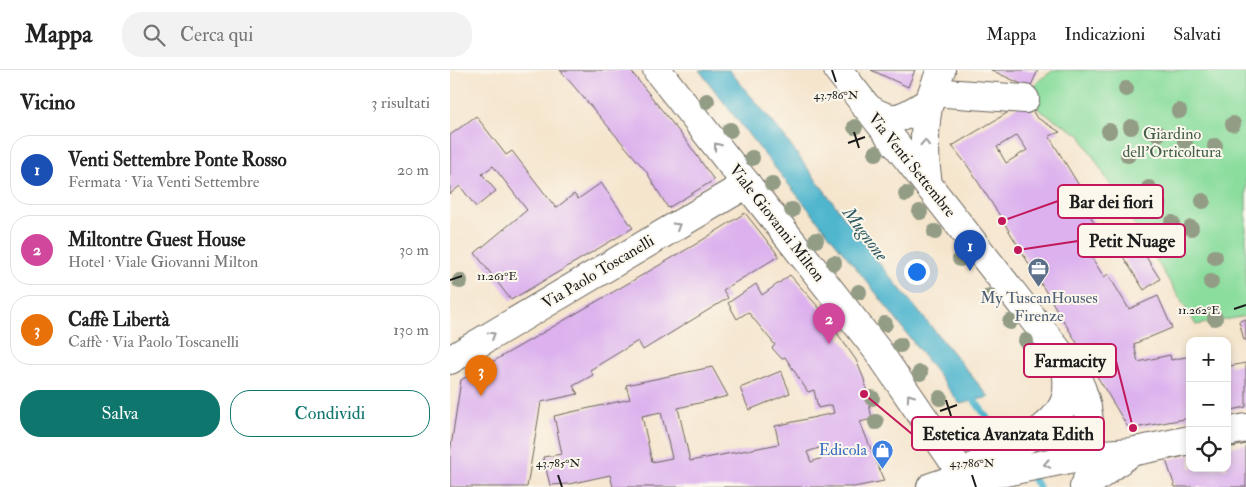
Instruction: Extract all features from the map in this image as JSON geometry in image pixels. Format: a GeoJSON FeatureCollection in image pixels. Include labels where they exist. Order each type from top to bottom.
{"type":"FeatureCollection","features":[{"type":"Feature","properties":{"kind":"street","name":"Viale Giovanni Milton"},"geometry":{"type":"LineString","coordinates":[[657,70],[878,351],[968,481]]}},
{"type":"Feature","properties":{"kind":"street","name":"Via Venti Settembre"},"geometry":{"type":"LineString","coordinates":[[838,70],[1066,361],[1083,391],[1087,407],[1090,434],[1090,468]]}},
{"type":"Feature","properties":{"kind":"street","name":"Via Venti Settembre"},"geometry":{"type":"LineString","coordinates":[[863,104],[875,113],[892,119],[907,115],[935,87]]}},
{"type":"Feature","properties":{"kind":"street"},"geometry":{"type":"LineString","coordinates":[[928,185],[925,153],[935,87],[1025,99]]}},
{"type":"Feature","properties":{"kind":"street","name":"Via Paolo Toscanelli"},"geometry":{"type":"LineString","coordinates":[[450,360],[747,184]]}},
{"type":"Feature","properties":{"kind":"street"},"geometry":{"type":"LineString","coordinates":[[931,487],[968,481],[1000,464],[1048,424],[1060,411],[1067,394],[1066,361]]}},
{"type":"Feature","properties":{"kind":"street"},"geometry":{"type":"LineString","coordinates":[[1231,431],[1246,428]]}},
{"type":"Feature","properties":{"kind":"street"},"geometry":{"type":"LineString","coordinates":[[1000,464],[1090,468],[1131,452],[1186,441]]}},
{"type":"Feature","properties":{"kind":"green space","name":"Giardino dell'Orticoltura"},"geometry":{"type":"Polygon","coordinates":[[[1054,70],[1246,70],[1246,316],[1196,325],[1080,135],[1039,110],[1031,96],[1038,81],[1054,70]]]}},
{"type":"Feature","properties":{"kind":"water"},"geometry":{"type":"Polygon","coordinates":[[[699,70],[729,70],[776,126],[874,257],[989,397],[960,404],[876,293],[699,70]]]}},
{"type":"Feature","properties":{"kind":"building"},"geometry":{"type":"Polygon","coordinates":[[[560,70],[630,70],[688,143],[714,180],[668,208],[646,171],[560,70]]]}},
{"type":"Feature","properties":{"kind":"building"},"geometry":{"type":"Polygon","coordinates":[[[871,70],[915,70],[908,87],[871,70]]]}},
{"type":"Feature","properties":{"kind":"building"},"geometry":{"type":"Polygon","coordinates":[[[991,70],[1038,70],[1030,88],[991,70]]]}},
{"type":"Feature","properties":{"kind":"building"},"geometry":{"type":"Polygon","coordinates":[[[1027,101],[1036,117],[1060,132],[1049,136],[1092,207],[1087,211],[1109,247],[1092,258],[1104,277],[1108,274],[1129,309],[1158,296],[1172,328],[1134,344],[1138,362],[1170,355],[1171,360],[1186,357],[1186,419],[1129,429],[967,165],[952,146],[1027,101]],[[1017,135],[997,147],[1006,163],[1027,150],[1017,135]]]}},
{"type":"Feature","properties":{"kind":"building"},"geometry":{"type":"Polygon","coordinates":[[[476,116],[506,155],[512,151],[556,208],[574,194],[578,199],[601,183],[633,228],[511,300],[475,253],[527,210],[493,166],[482,174],[496,191],[476,207],[460,186],[450,194],[450,135],[476,116]]]}},
{"type":"Feature","properties":{"kind":"building"},"geometry":{"type":"Polygon","coordinates":[[[745,213],[779,256],[723,290],[728,298],[643,350],[638,341],[590,370],[593,375],[573,386],[578,394],[541,402],[527,487],[450,487],[450,453],[461,380],[696,244],[745,213]]]}},
{"type":"Feature","properties":{"kind":"building"},"geometry":{"type":"Polygon","coordinates":[[[1131,233],[1160,279],[1144,290],[1115,244],[1131,233]]]}},
{"type":"Feature","properties":{"kind":"building"},"geometry":{"type":"Polygon","coordinates":[[[790,275],[821,310],[856,360],[864,379],[872,419],[860,422],[884,481],[854,487],[613,487],[610,475],[569,484],[550,485],[543,457],[562,454],[554,416],[630,399],[626,385],[712,367],[728,396],[678,408],[690,461],[779,444],[775,426],[834,413],[832,405],[818,408],[814,390],[808,392],[785,357],[782,359],[772,348],[775,345],[748,312],[737,319],[728,303],[756,284],[762,295],[790,275]],[[661,412],[642,416],[652,462],[672,458],[661,412]],[[822,447],[807,452],[811,462],[825,457],[822,447]]]}},
{"type":"Feature","properties":{"kind":"building"},"geometry":{"type":"Polygon","coordinates":[[[1246,319],[1246,340],[1244,340],[1239,321],[1246,319]]]}},
{"type":"Feature","properties":{"kind":"building"},"geometry":{"type":"Polygon","coordinates":[[[1246,363],[1246,407],[1231,410],[1231,366],[1246,363]]]}},
{"type":"Feature","properties":{"kind":"building"},"geometry":{"type":"Polygon","coordinates":[[[781,371],[790,393],[749,410],[740,388],[781,371]]]}},
{"type":"Feature","properties":{"kind":"building"},"geometry":{"type":"Polygon","coordinates":[[[1246,444],[1246,487],[1175,487],[1166,460],[1186,456],[1186,472],[1231,472],[1231,447],[1246,444]]]}},
{"type":"Feature","properties":{"kind":"waterway","name":"Mugnone"},"geometry":{"type":"LineString","coordinates":[[969,393],[1006,443]]}},
{"type":"Feature","properties":{"kind":"waterway","name":"Mugnone"},"geometry":{"type":"LineString","coordinates":[[1029,473],[1039,487]]}},
{"type":"Feature","properties":{"kind":"place","name":"Bar dei fiori"},"geometry":{"type":"Point","coordinates":[1002,221]}},
{"type":"Feature","properties":{"kind":"place","name":"Petit Nuage"},"geometry":{"type":"Point","coordinates":[1018,250]}},
{"type":"Feature","properties":{"kind":"place","name":"Venti Settembre Ponte Rosso"},"geometry":{"type":"Point","coordinates":[970,271]}},
{"type":"Feature","properties":{"kind":"place","name":"My TuscanHouses Firenze"},"geometry":{"type":"Point","coordinates":[1039,288]}},
{"type":"Feature","properties":{"kind":"place","name":"Miltontre Guest House"},"geometry":{"type":"Point","coordinates":[829,344]}},
{"type":"Feature","properties":{"kind":"place","name":"Estetica Avanzata Edith"},"geometry":{"type":"Point","coordinates":[864,394]}},
{"type":"Feature","properties":{"kind":"place","name":"Caffè Libertà"},"geometry":{"type":"Point","coordinates":[481,396]}},
{"type":"Feature","properties":{"kind":"place","name":"Farmacity"},"geometry":{"type":"Point","coordinates":[1133,428]}},
{"type":"Feature","properties":{"kind":"place","name":"Edicola"},"geometry":{"type":"Point","coordinates":[883,469]}}]}
